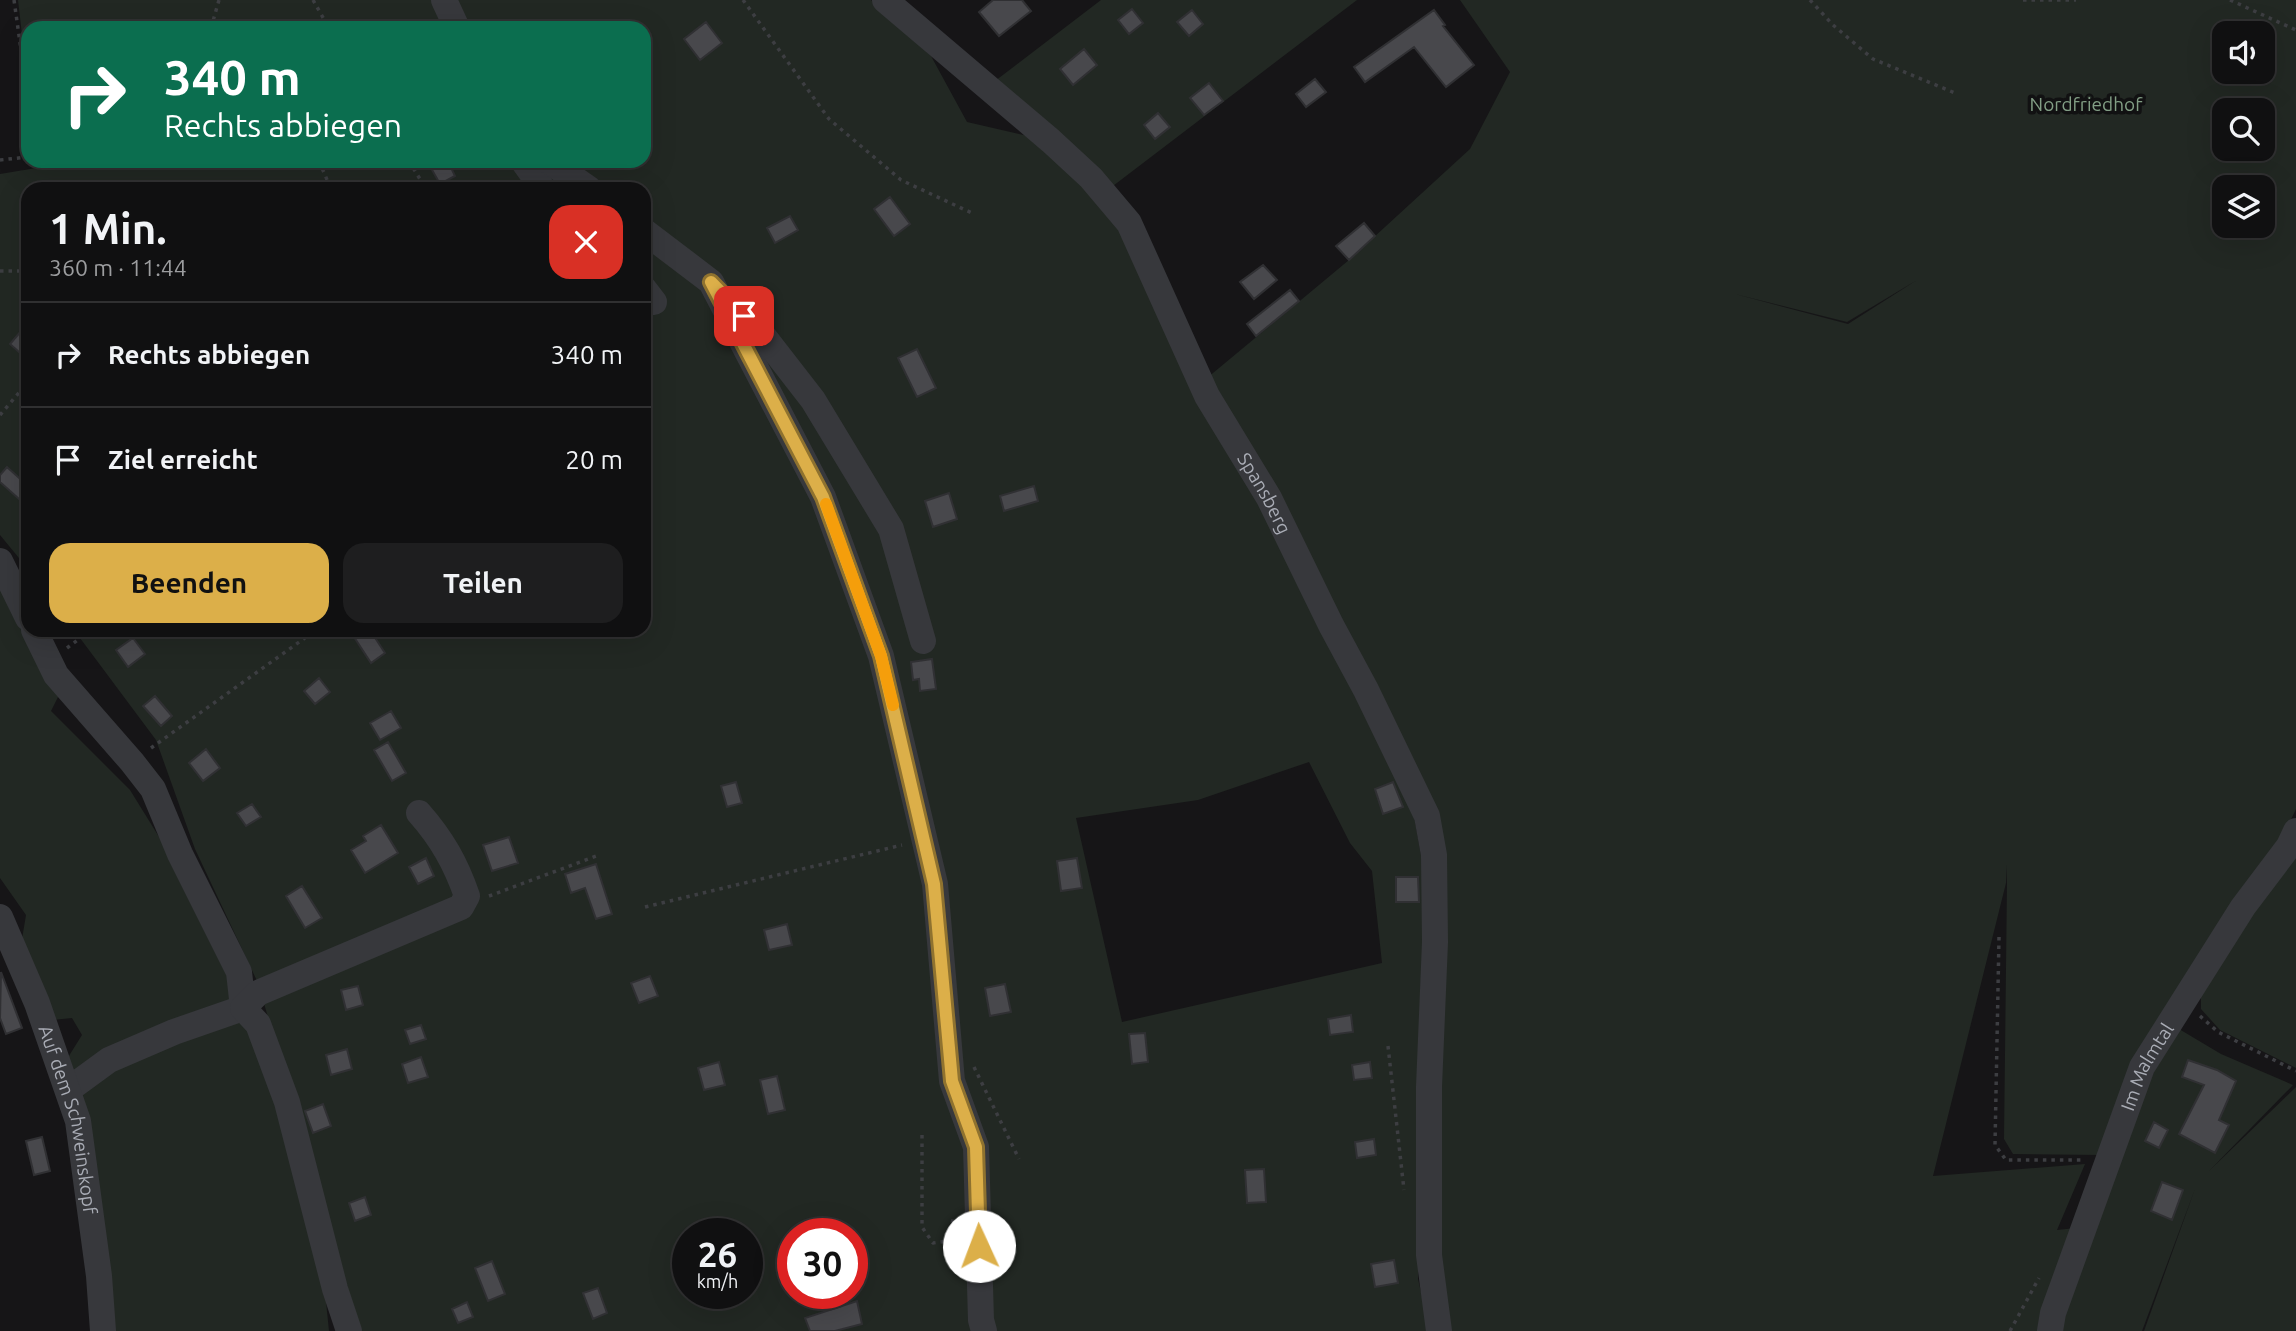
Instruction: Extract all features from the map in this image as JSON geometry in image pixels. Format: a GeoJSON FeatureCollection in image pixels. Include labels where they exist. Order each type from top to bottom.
{"type":"FeatureCollection","features":[{"type":"Feature","properties":{"kind":"street"},"geometry":{"type":"LineString","coordinates":[[444,0],[454,21]]}},
{"type":"Feature","properties":{"kind":"street","name":"Spansberg"},"geometry":{"type":"LineString","coordinates":[[885,0],[1051,141],[1091,178],[1129,223],[1206,397],[1269,498],[1427,816],[1434,855],[1435,942],[1429,1087],[1429,1255],[1439,1331]]}},
{"type":"Feature","properties":{"kind":"street"},"geometry":{"type":"LineString","coordinates":[[559,168],[579,182]]}},
{"type":"Feature","properties":{"kind":"street"},"geometry":{"type":"LineString","coordinates":[[651,236],[711,282],[761,333],[813,400],[891,529],[923,641]]}},
{"type":"Feature","properties":{"kind":"street"},"geometry":{"type":"LineString","coordinates":[[711,282],[823,497],[881,656],[934,884],[952,1081],[976,1147],[983,1327]]}},
{"type":"Feature","properties":{"kind":"street"},"geometry":{"type":"LineString","coordinates":[[0,561],[21,604]]}},
{"type":"Feature","properties":{"kind":"street"},"geometry":{"type":"LineString","coordinates":[[37,637],[56,675],[153,789],[180,854],[239,972],[243,1009],[258,1024],[287,1101],[335,1289],[349,1331]]}},
{"type":"Feature","properties":{"kind":"street"},"geometry":{"type":"LineString","coordinates":[[68,1090],[109,1060],[174,1032],[243,1009],[258,993],[461,907],[467,896],[454,860],[419,813]]}},
{"type":"Feature","properties":{"kind":"street","name":"Im Malmtal"},"geometry":{"type":"LineString","coordinates":[[2050,1331],[2053,1313],[2142,1067],[2243,907],[2289,846],[2296,831]]}},
{"type":"Feature","properties":{"kind":"street","name":"Auf dem Schweinskopf"},"geometry":{"type":"LineString","coordinates":[[0,918],[37,1003],[78,1121],[99,1276],[103,1331]]}},
{"type":"Feature","properties":{"kind":"street"},"geometry":{"type":"LineString","coordinates":[[335,1289],[336,1331]]}},
{"type":"Feature","properties":{"kind":"path"},"geometry":{"type":"LineString","coordinates":[[15,0],[21,38]]}},
{"type":"Feature","properties":{"kind":"path"},"geometry":{"type":"LineString","coordinates":[[213,21],[219,0]]}},
{"type":"Feature","properties":{"kind":"path"},"geometry":{"type":"LineString","coordinates":[[313,0],[325,21]]}},
{"type":"Feature","properties":{"kind":"path"},"geometry":{"type":"LineString","coordinates":[[743,0],[829,119],[901,180],[974,214]]}},
{"type":"Feature","properties":{"kind":"path"},"geometry":{"type":"LineString","coordinates":[[1810,0],[1833,25],[1873,59],[1955,93]]}},
{"type":"Feature","properties":{"kind":"path"},"geometry":{"type":"LineString","coordinates":[[2023,0],[2076,0]]}},
{"type":"Feature","properties":{"kind":"path"},"geometry":{"type":"LineString","coordinates":[[2230,0],[2296,30]]}},
{"type":"Feature","properties":{"kind":"path"},"geometry":{"type":"LineString","coordinates":[[0,160],[21,158]]}},
{"type":"Feature","properties":{"kind":"path"},"geometry":{"type":"LineString","coordinates":[[0,271],[21,271]]}},
{"type":"Feature","properties":{"kind":"path"},"geometry":{"type":"LineString","coordinates":[[0,415],[21,390]]}},
{"type":"Feature","properties":{"kind":"path"},"geometry":{"type":"LineString","coordinates":[[49,662],[82,637]]}},
{"type":"Feature","properties":{"kind":"path"},"geometry":{"type":"LineString","coordinates":[[132,762],[306,637]]}},
{"type":"Feature","properties":{"kind":"path"},"geometry":{"type":"LineString","coordinates":[[645,907],[925,840]]}},
{"type":"Feature","properties":{"kind":"path"},"geometry":{"type":"LineString","coordinates":[[461,907],[599,855]]}},
{"type":"Feature","properties":{"kind":"path"},"geometry":{"type":"LineString","coordinates":[[1999,937],[1995,1145],[2006,1160],[2098,1160],[2114,1149]]}},
{"type":"Feature","properties":{"kind":"path"},"geometry":{"type":"LineString","coordinates":[[2183,1000],[2218,1032],[2296,1071]]}},
{"type":"Feature","properties":{"kind":"path"},"geometry":{"type":"LineString","coordinates":[[1388,1046],[1404,1191]]}},
{"type":"Feature","properties":{"kind":"path"},"geometry":{"type":"LineString","coordinates":[[974,1065],[1019,1159]]}},
{"type":"Feature","properties":{"kind":"path"},"geometry":{"type":"LineString","coordinates":[[922,1135],[922,1227],[933,1243],[947,1241],[955,1214]]}},
{"type":"Feature","properties":{"kind":"green space"},"geometry":{"type":"Polygon","coordinates":[[[18,0],[871,0],[931,56],[967,122],[1036,138],[1123,224],[1261,495],[1412,804],[1426,884],[1420,1000],[1418,1279],[1430,1331],[356,1331],[348,1289],[258,983],[195,849],[156,740],[79,637],[651,637],[651,182],[21,182],[21,560],[0,535],[0,174],[36,168],[651,168],[651,21],[21,21],[21,26],[18,0]],[[1309,762],[1198,800],[1076,818],[1122,1022],[1382,963],[1372,871],[1350,843],[1309,762]]]}},
{"type":"Feature","properties":{"kind":"green space"},"geometry":{"type":"Polygon","coordinates":[[[1101,0],[1357,0],[1109,189],[991,84],[1101,0]]]}},
{"type":"Feature","properties":{"kind":"green space","name":"Nordfriedhof"},"geometry":{"type":"Polygon","coordinates":[[[1460,0],[2296,0],[2296,809],[2280,842],[2102,1155],[2013,1154],[2004,1139],[2007,883],[2006,865],[2006,883],[1933,1176],[2085,1164],[2057,1230],[2076,1228],[2039,1331],[1449,1331],[1434,1253],[1444,849],[1207,378],[1349,260],[1470,149],[1510,72],[1460,0]],[[1917,280],[1847,322],[1735,294],[1848,324],[1917,280]]]}},
{"type":"Feature","properties":{"kind":"green space"},"geometry":{"type":"Polygon","coordinates":[[[0,574],[21,614],[21,637],[33,637],[61,691],[51,711],[130,790],[169,853],[233,976],[281,1101],[321,1252],[329,1331],[109,1331],[67,1059],[82,1035],[72,1018],[52,1020],[21,945],[26,915],[0,878],[0,574]]]}},
{"type":"Feature","properties":{"kind":"green space"},"geometry":{"type":"Polygon","coordinates":[[[2296,844],[2296,1068],[2220,1030],[2201,1009],[2201,980],[2296,844]]]}},
{"type":"Feature","properties":{"kind":"green space"},"geometry":{"type":"Polygon","coordinates":[[[2174,1026],[2221,1054],[2293,1085],[2209,1171],[2296,1087],[2296,1331],[2144,1331],[2195,1189],[2142,1331],[2056,1331],[2115,1160],[2174,1026]]]}},
{"type":"Feature","properties":{"kind":"building"},"geometry":{"type":"Polygon","coordinates":[[[993,0],[1022,0],[1031,11],[999,36],[979,12],[993,0]]]}},
{"type":"Feature","properties":{"kind":"building"},"geometry":{"type":"Polygon","coordinates":[[[1132,9],[1143,23],[1129,34],[1118,20],[1132,9]]]}},
{"type":"Feature","properties":{"kind":"building"},"geometry":{"type":"Polygon","coordinates":[[[1192,10],[1203,24],[1189,36],[1177,22],[1192,10]]]}},
{"type":"Feature","properties":{"kind":"building"},"geometry":{"type":"Polygon","coordinates":[[[1434,10],[1445,25],[1443,26],[1474,65],[1446,87],[1414,47],[1365,82],[1354,67],[1434,10]]]}},
{"type":"Feature","properties":{"kind":"building"},"geometry":{"type":"Polygon","coordinates":[[[706,22],[722,43],[700,60],[684,39],[706,22]]]}},
{"type":"Feature","properties":{"kind":"building"},"geometry":{"type":"Polygon","coordinates":[[[1084,49],[1097,65],[1073,85],[1060,69],[1084,49]]]}},
{"type":"Feature","properties":{"kind":"building"},"geometry":{"type":"Polygon","coordinates":[[[1315,79],[1326,92],[1306,107],[1296,94],[1315,79]]]}},
{"type":"Feature","properties":{"kind":"building"},"geometry":{"type":"Polygon","coordinates":[[[1209,83],[1223,101],[1204,115],[1190,98],[1209,83]]]}},
{"type":"Feature","properties":{"kind":"building"},"geometry":{"type":"Polygon","coordinates":[[[1158,113],[1170,127],[1155,139],[1144,125],[1158,113]]]}},
{"type":"Feature","properties":{"kind":"building"},"geometry":{"type":"Polygon","coordinates":[[[431,168],[451,168],[455,176],[439,182],[431,168]]]}},
{"type":"Feature","properties":{"kind":"building"},"geometry":{"type":"Polygon","coordinates":[[[890,197],[910,224],[894,236],[874,209],[890,197]]]}},
{"type":"Feature","properties":{"kind":"building"},"geometry":{"type":"Polygon","coordinates":[[[790,216],[798,230],[775,243],[767,228],[790,216]]]}},
{"type":"Feature","properties":{"kind":"building"},"geometry":{"type":"Polygon","coordinates":[[[1364,223],[1375,236],[1349,260],[1336,246],[1364,223]]]}},
{"type":"Feature","properties":{"kind":"building"},"geometry":{"type":"Polygon","coordinates":[[[1263,265],[1277,280],[1254,299],[1240,282],[1263,265]]]}},
{"type":"Feature","properties":{"kind":"building"},"geometry":{"type":"Polygon","coordinates":[[[1290,290],[1299,301],[1256,336],[1247,324],[1290,290]]]}},
{"type":"Feature","properties":{"kind":"building"},"geometry":{"type":"Polygon","coordinates":[[[21,331],[21,354],[10,344],[21,331]]]}},
{"type":"Feature","properties":{"kind":"building"},"geometry":{"type":"Polygon","coordinates":[[[917,349],[936,388],[917,397],[898,358],[917,349]]]}},
{"type":"Feature","properties":{"kind":"building"},"geometry":{"type":"Polygon","coordinates":[[[7,467],[21,480],[21,501],[0,482],[0,475],[7,467]]]}},
{"type":"Feature","properties":{"kind":"building"},"geometry":{"type":"Polygon","coordinates":[[[1034,486],[1038,501],[1004,511],[1000,496],[1034,486]]]}},
{"type":"Feature","properties":{"kind":"building"},"geometry":{"type":"Polygon","coordinates":[[[949,493],[957,519],[933,527],[925,501],[949,493]]]}},
{"type":"Feature","properties":{"kind":"building"},"geometry":{"type":"Polygon","coordinates":[[[354,637],[375,637],[385,653],[371,663],[354,637]]]}},
{"type":"Feature","properties":{"kind":"building"},"geometry":{"type":"Polygon","coordinates":[[[133,638],[145,654],[128,667],[116,650],[133,638]]]}},
{"type":"Feature","properties":{"kind":"building"},"geometry":{"type":"Polygon","coordinates":[[[932,659],[936,689],[920,691],[919,679],[913,680],[911,662],[932,659]]]}},
{"type":"Feature","properties":{"kind":"building"},"geometry":{"type":"Polygon","coordinates":[[[319,678],[330,692],[315,704],[304,691],[319,678]]]}},
{"type":"Feature","properties":{"kind":"building"},"geometry":{"type":"Polygon","coordinates":[[[155,696],[172,716],[161,726],[143,706],[155,696]]]}},
{"type":"Feature","properties":{"kind":"building"},"geometry":{"type":"Polygon","coordinates":[[[391,711],[401,728],[380,740],[370,723],[391,711]]]}},
{"type":"Feature","properties":{"kind":"building"},"geometry":{"type":"Polygon","coordinates":[[[388,742],[406,773],[392,781],[374,750],[388,742]]]}},
{"type":"Feature","properties":{"kind":"building"},"geometry":{"type":"Polygon","coordinates":[[[206,749],[220,768],[203,781],[189,763],[206,749]]]}},
{"type":"Feature","properties":{"kind":"building"},"geometry":{"type":"Polygon","coordinates":[[[736,782],[742,803],[727,807],[721,786],[736,782]]]}},
{"type":"Feature","properties":{"kind":"building"},"geometry":{"type":"Polygon","coordinates":[[[1393,782],[1403,807],[1383,814],[1375,789],[1393,782]]]}},
{"type":"Feature","properties":{"kind":"building"},"geometry":{"type":"Polygon","coordinates":[[[252,804],[261,817],[246,826],[237,813],[252,804]]]}},
{"type":"Feature","properties":{"kind":"building"},"geometry":{"type":"Polygon","coordinates":[[[381,825],[398,853],[365,873],[351,850],[366,841],[363,836],[381,825]]]}},
{"type":"Feature","properties":{"kind":"building"},"geometry":{"type":"Polygon","coordinates":[[[509,837],[518,863],[492,871],[483,845],[509,837]]]}},
{"type":"Feature","properties":{"kind":"building"},"geometry":{"type":"Polygon","coordinates":[[[426,858],[434,876],[418,884],[409,867],[426,858]]]}},
{"type":"Feature","properties":{"kind":"building"},"geometry":{"type":"Polygon","coordinates":[[[1077,858],[1082,888],[1061,891],[1057,861],[1077,858]]]}},
{"type":"Feature","properties":{"kind":"building"},"geometry":{"type":"Polygon","coordinates":[[[596,864],[612,914],[596,919],[585,888],[571,893],[565,874],[596,864]]]}},
{"type":"Feature","properties":{"kind":"building"},"geometry":{"type":"Polygon","coordinates":[[[1396,877],[1418,877],[1419,902],[1396,902],[1396,877]]]}},
{"type":"Feature","properties":{"kind":"building"},"geometry":{"type":"Polygon","coordinates":[[[302,886],[322,918],[305,928],[286,896],[302,886]]]}},
{"type":"Feature","properties":{"kind":"building"},"geometry":{"type":"Polygon","coordinates":[[[787,924],[792,945],[769,950],[764,930],[787,924]]]}},
{"type":"Feature","properties":{"kind":"building"},"geometry":{"type":"Polygon","coordinates":[[[1,972],[22,1028],[6,1034],[0,1018],[1,972]]]}},
{"type":"Feature","properties":{"kind":"building"},"geometry":{"type":"Polygon","coordinates":[[[650,976],[658,996],[639,1003],[631,983],[650,976]]]}},
{"type":"Feature","properties":{"kind":"building"},"geometry":{"type":"Polygon","coordinates":[[[1005,984],[1011,1012],[990,1016],[985,988],[1005,984]]]}},
{"type":"Feature","properties":{"kind":"building"},"geometry":{"type":"Polygon","coordinates":[[[358,986],[363,1005],[346,1010],[341,990],[358,986]]]}},
{"type":"Feature","properties":{"kind":"building"},"geometry":{"type":"Polygon","coordinates":[[[1351,1015],[1353,1032],[1330,1035],[1328,1019],[1351,1015]]]}},
{"type":"Feature","properties":{"kind":"building"},"geometry":{"type":"Polygon","coordinates":[[[421,1025],[426,1039],[410,1044],[405,1030],[421,1025]]]}},
{"type":"Feature","properties":{"kind":"building"},"geometry":{"type":"Polygon","coordinates":[[[1145,1033],[1148,1062],[1132,1064],[1129,1034],[1145,1033]]]}},
{"type":"Feature","properties":{"kind":"building"},"geometry":{"type":"Polygon","coordinates":[[[347,1049],[352,1069],[331,1075],[326,1055],[347,1049]]]}},
{"type":"Feature","properties":{"kind":"building"},"geometry":{"type":"Polygon","coordinates":[[[421,1057],[428,1077],[408,1083],[402,1064],[421,1057]]]}},
{"type":"Feature","properties":{"kind":"building"},"geometry":{"type":"Polygon","coordinates":[[[2188,1060],[2217,1070],[2236,1081],[2219,1120],[2229,1125],[2215,1153],[2179,1134],[2204,1085],[2182,1077],[2188,1060]]]}},
{"type":"Feature","properties":{"kind":"building"},"geometry":{"type":"Polygon","coordinates":[[[719,1062],[725,1085],[704,1090],[698,1068],[719,1062]]]}},
{"type":"Feature","properties":{"kind":"building"},"geometry":{"type":"Polygon","coordinates":[[[1370,1062],[1372,1078],[1354,1080],[1352,1065],[1370,1062]]]}},
{"type":"Feature","properties":{"kind":"building"},"geometry":{"type":"Polygon","coordinates":[[[777,1076],[785,1110],[768,1114],[760,1080],[777,1076]]]}},
{"type":"Feature","properties":{"kind":"building"},"geometry":{"type":"Polygon","coordinates":[[[323,1104],[331,1126],[313,1133],[305,1111],[323,1104]]]}},
{"type":"Feature","properties":{"kind":"building"},"geometry":{"type":"Polygon","coordinates":[[[2154,1122],[2168,1130],[2159,1148],[2145,1141],[2154,1122]]]}},
{"type":"Feature","properties":{"kind":"building"},"geometry":{"type":"Polygon","coordinates":[[[42,1137],[50,1171],[34,1175],[26,1141],[42,1137]]]}},
{"type":"Feature","properties":{"kind":"building"},"geometry":{"type":"Polygon","coordinates":[[[1374,1139],[1376,1155],[1357,1158],[1355,1142],[1374,1139]]]}},
{"type":"Feature","properties":{"kind":"building"},"geometry":{"type":"Polygon","coordinates":[[[1264,1169],[1266,1202],[1247,1203],[1245,1170],[1264,1169]]]}},
{"type":"Feature","properties":{"kind":"building"},"geometry":{"type":"Polygon","coordinates":[[[2162,1182],[2183,1190],[2172,1220],[2151,1211],[2162,1182]]]}},
{"type":"Feature","properties":{"kind":"building"},"geometry":{"type":"Polygon","coordinates":[[[365,1197],[371,1215],[355,1221],[349,1203],[365,1197]]]}},
{"type":"Feature","properties":{"kind":"building"},"geometry":{"type":"Polygon","coordinates":[[[1394,1260],[1398,1283],[1375,1287],[1371,1264],[1394,1260]]]}},
{"type":"Feature","properties":{"kind":"building"},"geometry":{"type":"Polygon","coordinates":[[[492,1261],[505,1294],[488,1301],[475,1268],[492,1261]]]}},
{"type":"Feature","properties":{"kind":"building"},"geometry":{"type":"Polygon","coordinates":[[[598,1288],[607,1313],[593,1319],[583,1293],[598,1288]]]}},
{"type":"Feature","properties":{"kind":"building"},"geometry":{"type":"Polygon","coordinates":[[[467,1302],[473,1317],[458,1323],[452,1309],[467,1302]]]}},
{"type":"Feature","properties":{"kind":"building"},"geometry":{"type":"Polygon","coordinates":[[[833,1309],[859,1309],[862,1324],[835,1331],[810,1331],[805,1318],[833,1309]]]}},
{"type":"Feature","properties":{"kind":"slow traffic"},"geometry":{"type":"LineString","coordinates":[[826,504],[881,656],[893,705]]}},
{"type":"Feature","properties":{"kind":"route"},"geometry":{"type":"LineString","coordinates":[[744,316],[711,282],[823,497],[881,656],[934,884],[952,1081],[976,1147],[979,1246]]}}]}
